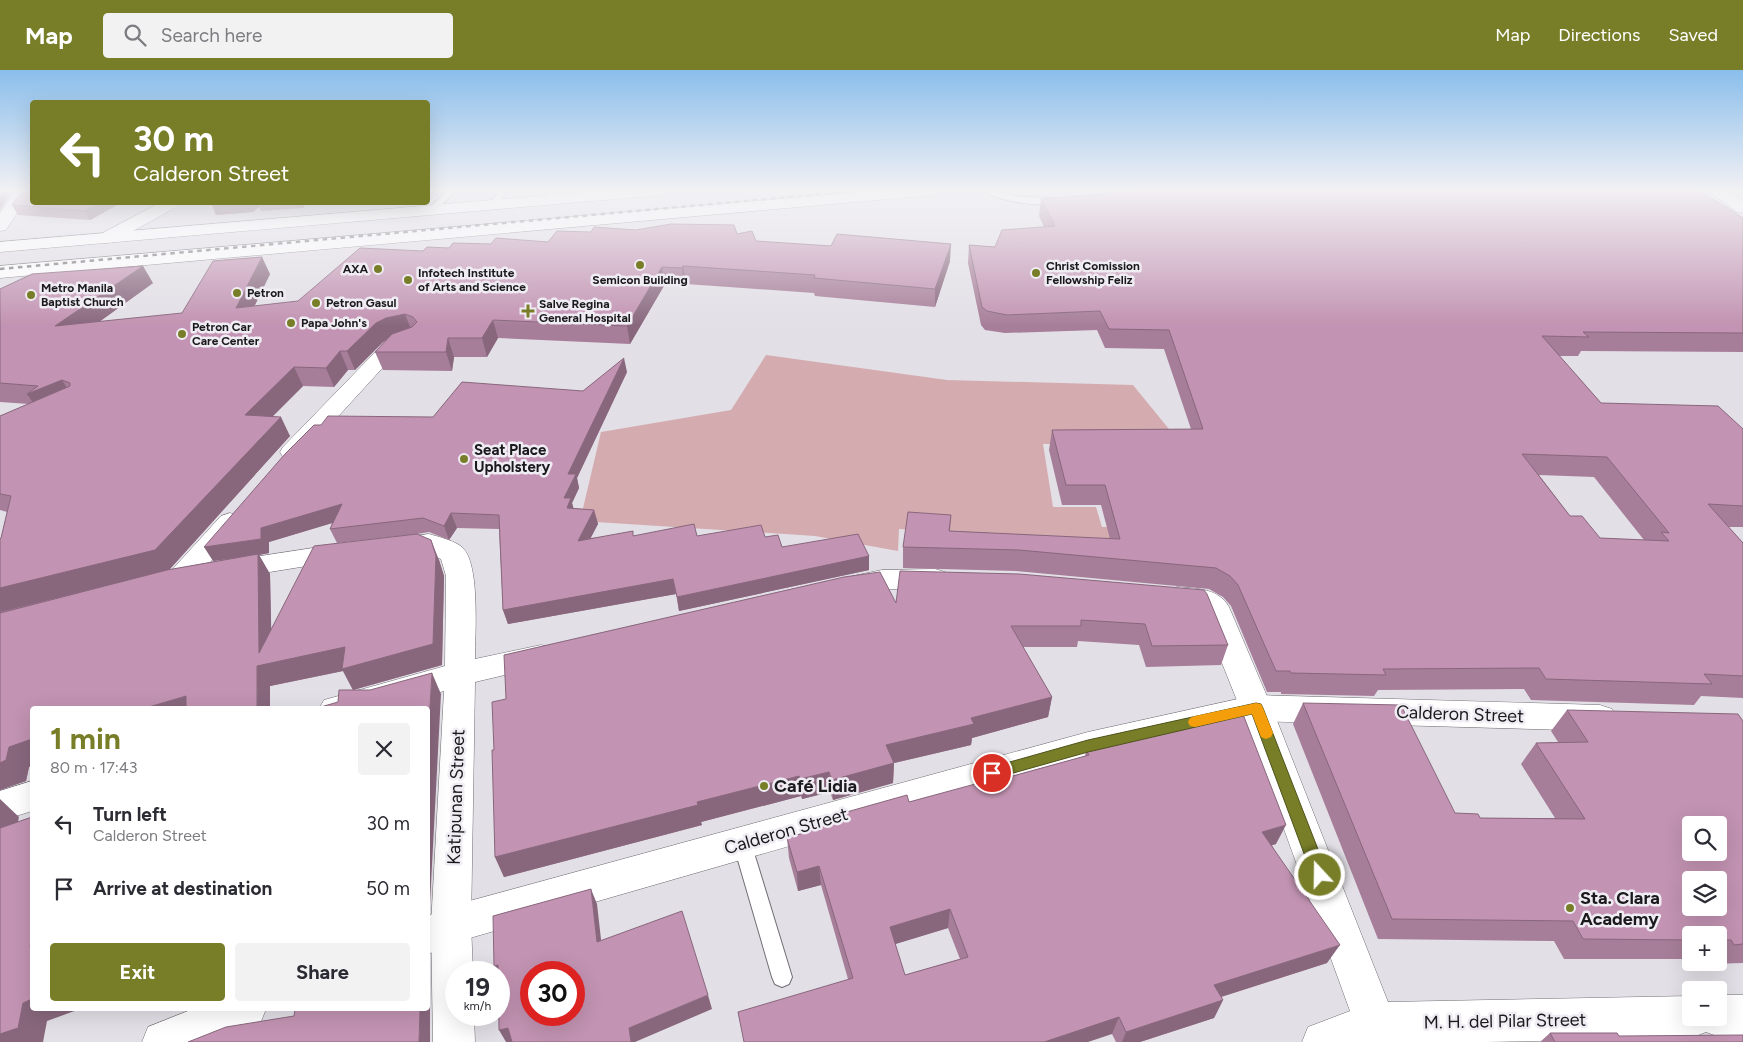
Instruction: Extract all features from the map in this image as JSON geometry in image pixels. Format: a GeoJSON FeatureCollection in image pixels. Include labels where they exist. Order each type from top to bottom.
{"type":"FeatureCollection","features":[{"type":"Feature","properties":{"kind":"street"},"geometry":{"type":"LineString","coordinates":[[106,238],[111,235]]}},
{"type":"Feature","properties":{"kind":"street"},"geometry":{"type":"LineString","coordinates":[[0,247],[137,235]]}},
{"type":"Feature","properties":{"kind":"street"},"geometry":{"type":"LineString","coordinates":[[2,274],[414,235]]}},
{"type":"Feature","properties":{"kind":"street"},"geometry":{"type":"LineString","coordinates":[[276,469],[391,347],[400,342],[411,340]]}},
{"type":"Feature","properties":{"kind":"street"},"geometry":{"type":"LineString","coordinates":[[152,586],[180,579],[244,506]]}},
{"type":"Feature","properties":{"kind":"street","name":"Katipunan Street"},"geometry":{"type":"LineString","coordinates":[[180,579],[271,563],[429,543],[453,554],[460,576],[460,674],[440,930],[454,1042]]}},
{"type":"Feature","properties":{"kind":"street"},"geometry":{"type":"LineString","coordinates":[[825,591],[882,580],[918,578],[957,580]]}},
{"type":"Feature","properties":{"kind":"street"},"geometry":{"type":"LineString","coordinates":[[1153,595],[1205,600],[1214,607],[1256,708],[1380,1033]]}},
{"type":"Feature","properties":{"kind":"street"},"geometry":{"type":"LineString","coordinates":[[346,706],[460,674],[566,650]]}},
{"type":"Feature","properties":{"kind":"street","name":"Calderon Street"},"geometry":{"type":"LineString","coordinates":[[440,930],[1088,746],[1256,708],[1631,718]]}},
{"type":"Feature","properties":{"kind":"street"},"geometry":{"type":"LineString","coordinates":[[0,806],[30,797]]}},
{"type":"Feature","properties":{"kind":"street"},"geometry":{"type":"LineString","coordinates":[[163,1042],[240,1011]]}},
{"type":"Feature","properties":{"kind":"street"},"geometry":{"type":"LineString","coordinates":[[1727,1016],[1743,1016]]}},
{"type":"Feature","properties":{"kind":"street","name":"M. H. del Pilar Street"},"geometry":{"type":"LineString","coordinates":[[1323,1042],[1380,1033],[1682,1017]]}},
{"type":"Feature","properties":{"kind":"lane"},"geometry":{"type":"LineString","coordinates":[[742,844],[782,977]]}},
{"type":"Feature","properties":{"kind":"shaded area"},"geometry":{"type":"Polygon","coordinates":[[[766,355],[947,380],[1133,385],[1182,445],[1043,444],[1053,507],[1096,507],[1102,527],[1136,526],[1146,556],[951,532],[899,529],[898,551],[815,536],[580,521],[601,432],[731,410],[766,355]]]}},
{"type":"Feature","properties":{"kind":"building"},"geometry":{"type":"Polygon","coordinates":[[[553,235],[754,235],[756,241],[831,246],[836,235],[853,235],[951,244],[935,289],[814,278],[815,275],[683,266],[682,268],[662,267],[627,326],[493,320],[482,338],[448,338],[446,352],[375,352],[392,334],[412,327],[417,322],[413,317],[405,314],[386,318],[376,323],[347,351],[340,351],[326,368],[294,367],[245,415],[281,417],[155,550],[0,588],[0,539],[11,496],[0,494],[0,416],[70,386],[70,383],[62,380],[27,394],[38,386],[0,383],[0,289],[32,274],[143,266],[55,326],[182,313],[213,261],[262,257],[236,308],[298,301],[360,248],[423,251],[427,247],[449,248],[453,243],[491,244],[496,238],[548,242],[553,235]]]}},
{"type":"Feature","properties":{"kind":"building"},"geometry":{"type":"Polygon","coordinates":[[[1000,235],[1743,235],[1743,333],[1583,332],[1589,337],[1542,336],[1601,403],[1718,406],[1743,429],[1743,506],[1708,504],[1743,543],[1743,676],[1704,674],[1712,684],[1546,679],[1539,668],[1383,669],[1386,675],[1276,671],[1238,585],[1230,576],[1216,568],[1019,550],[903,547],[908,512],[951,515],[949,531],[1120,539],[1105,485],[1066,485],[1052,430],[1203,429],[1169,330],[1109,329],[1100,311],[1007,315],[987,311],[982,307],[969,245],[995,247],[1000,235]],[[1522,454],[1570,516],[1582,516],[1600,538],[1669,541],[1661,532],[1669,533],[1607,457],[1522,454]]]}},
{"type":"Feature","properties":{"kind":"building"},"geometry":{"type":"Polygon","coordinates":[[[624,358],[568,474],[576,474],[564,498],[571,498],[567,508],[594,510],[578,541],[633,531],[633,536],[694,524],[697,536],[761,525],[765,537],[778,535],[782,547],[858,534],[869,556],[677,597],[673,579],[503,610],[499,515],[451,513],[444,526],[423,518],[330,529],[342,504],[261,528],[261,539],[204,547],[285,454],[314,425],[321,425],[328,416],[433,417],[462,382],[583,391],[624,358]]]}},
{"type":"Feature","properties":{"kind":"building"},"geometry":{"type":"Polygon","coordinates":[[[417,534],[431,540],[436,556],[433,644],[342,669],[345,647],[257,666],[257,706],[186,706],[186,696],[152,706],[30,706],[30,740],[9,747],[6,760],[0,763],[0,613],[167,570],[258,554],[259,653],[314,546],[417,534]]]}},
{"type":"Feature","properties":{"kind":"building"},"geometry":{"type":"Polygon","coordinates":[[[900,571],[1019,574],[1204,590],[1228,645],[1152,646],[1145,624],[1081,620],[1081,626],[1011,626],[1052,697],[971,718],[974,724],[886,745],[894,763],[832,780],[829,772],[800,779],[799,776],[697,802],[698,805],[495,857],[492,702],[506,699],[504,655],[844,577],[880,572],[896,603],[900,571]]]}},
{"type":"Feature","properties":{"kind":"building"},"geometry":{"type":"Polygon","coordinates":[[[432,673],[430,706],[324,706],[338,702],[339,690],[370,690],[432,673]]]}},
{"type":"Feature","properties":{"kind":"building"},"geometry":{"type":"Polygon","coordinates":[[[1303,703],[1401,705],[1455,813],[1478,814],[1480,818],[1585,819],[1536,743],[1588,742],[1567,710],[1738,714],[1743,721],[1743,944],[1734,945],[1731,940],[1727,940],[1727,926],[1682,926],[1682,940],[1583,939],[1573,921],[1392,919],[1303,703]]]}},
{"type":"Feature","properties":{"kind":"building"},"geometry":{"type":"Polygon","coordinates":[[[1241,709],[1286,825],[1262,832],[1340,945],[1214,985],[1223,1000],[1126,1032],[1119,1017],[1044,1042],[744,1042],[738,1012],[853,978],[819,866],[797,872],[787,838],[845,820],[843,813],[907,795],[909,802],[1001,777],[1002,779],[1089,755],[1086,750],[1241,709]],[[950,909],[890,927],[905,975],[968,957],[950,909]]]}},
{"type":"Feature","properties":{"kind":"building"},"geometry":{"type":"Polygon","coordinates":[[[30,818],[30,1000],[23,1003],[18,1028],[0,1034],[0,828],[30,818]]]}},
{"type":"Feature","properties":{"kind":"building"},"geometry":{"type":"Polygon","coordinates":[[[591,889],[597,942],[682,911],[708,995],[629,1028],[631,1042],[512,1042],[508,1028],[499,1030],[499,1026],[510,1026],[510,961],[494,961],[493,916],[591,889]]]}},
{"type":"Feature","properties":{"kind":"building"},"geometry":{"type":"Polygon","coordinates":[[[295,1011],[420,1011],[419,1042],[188,1042],[226,1027],[294,1016],[295,1011]]]}},
{"type":"Feature","properties":{"kind":"building"},"geometry":{"type":"Polygon","coordinates":[[[1550,1033],[1617,1033],[1619,1036],[1743,1035],[1743,1042],[1555,1042],[1550,1033]]]}},
{"type":"Feature","properties":{"kind":"railway"},"geometry":{"type":"LineString","coordinates":[[0,269],[368,235]]}},
{"type":"Feature","properties":{"kind":"slow traffic"},"geometry":{"type":"LineString","coordinates":[[1195,722],[1256,708],[1266,733]]}},
{"type":"Feature","properties":{"kind":"place","name":"Semicon Building"},"geometry":{"type":"Point","coordinates":[640,265]}},
{"type":"Feature","properties":{"kind":"place","name":"AXA"},"geometry":{"type":"Point","coordinates":[378,269]}},
{"type":"Feature","properties":{"kind":"place","name":"Christ Comission Fellowship Feliz"},"geometry":{"type":"Point","coordinates":[1036,273]}},
{"type":"Feature","properties":{"kind":"place","name":"Infotech Institute of Arts and Science"},"geometry":{"type":"Point","coordinates":[408,280]}},
{"type":"Feature","properties":{"kind":"place","name":"Petron"},"geometry":{"type":"Point","coordinates":[237,293]}},
{"type":"Feature","properties":{"kind":"place","name":"Metro Manila Baptist Church"},"geometry":{"type":"Point","coordinates":[31,295]}},
{"type":"Feature","properties":{"kind":"place","name":"Petron Gasul"},"geometry":{"type":"Point","coordinates":[316,303]}},
{"type":"Feature","properties":{"kind":"place","name":"Salve Regina General Hospital"},"geometry":{"type":"Point","coordinates":[528,311]}},
{"type":"Feature","properties":{"kind":"place","name":"Papa John's"},"geometry":{"type":"Point","coordinates":[291,323]}},
{"type":"Feature","properties":{"kind":"place","name":"Petron Car Care Center"},"geometry":{"type":"Point","coordinates":[182,334]}},
{"type":"Feature","properties":{"kind":"place","name":"Seat Place Upholstery"},"geometry":{"type":"Point","coordinates":[464,459]}},
{"type":"Feature","properties":{"kind":"place","name":"Café Lidia"},"geometry":{"type":"Point","coordinates":[764,786]}},
{"type":"Feature","properties":{"kind":"place","name":"Sta. Clara Academy"},"geometry":{"type":"Point","coordinates":[1570,908]}},
{"type":"Feature","properties":{"kind":"route"},"geometry":{"type":"LineString","coordinates":[[992,773],[1088,746],[1256,708],[1320,875]]}}]}
